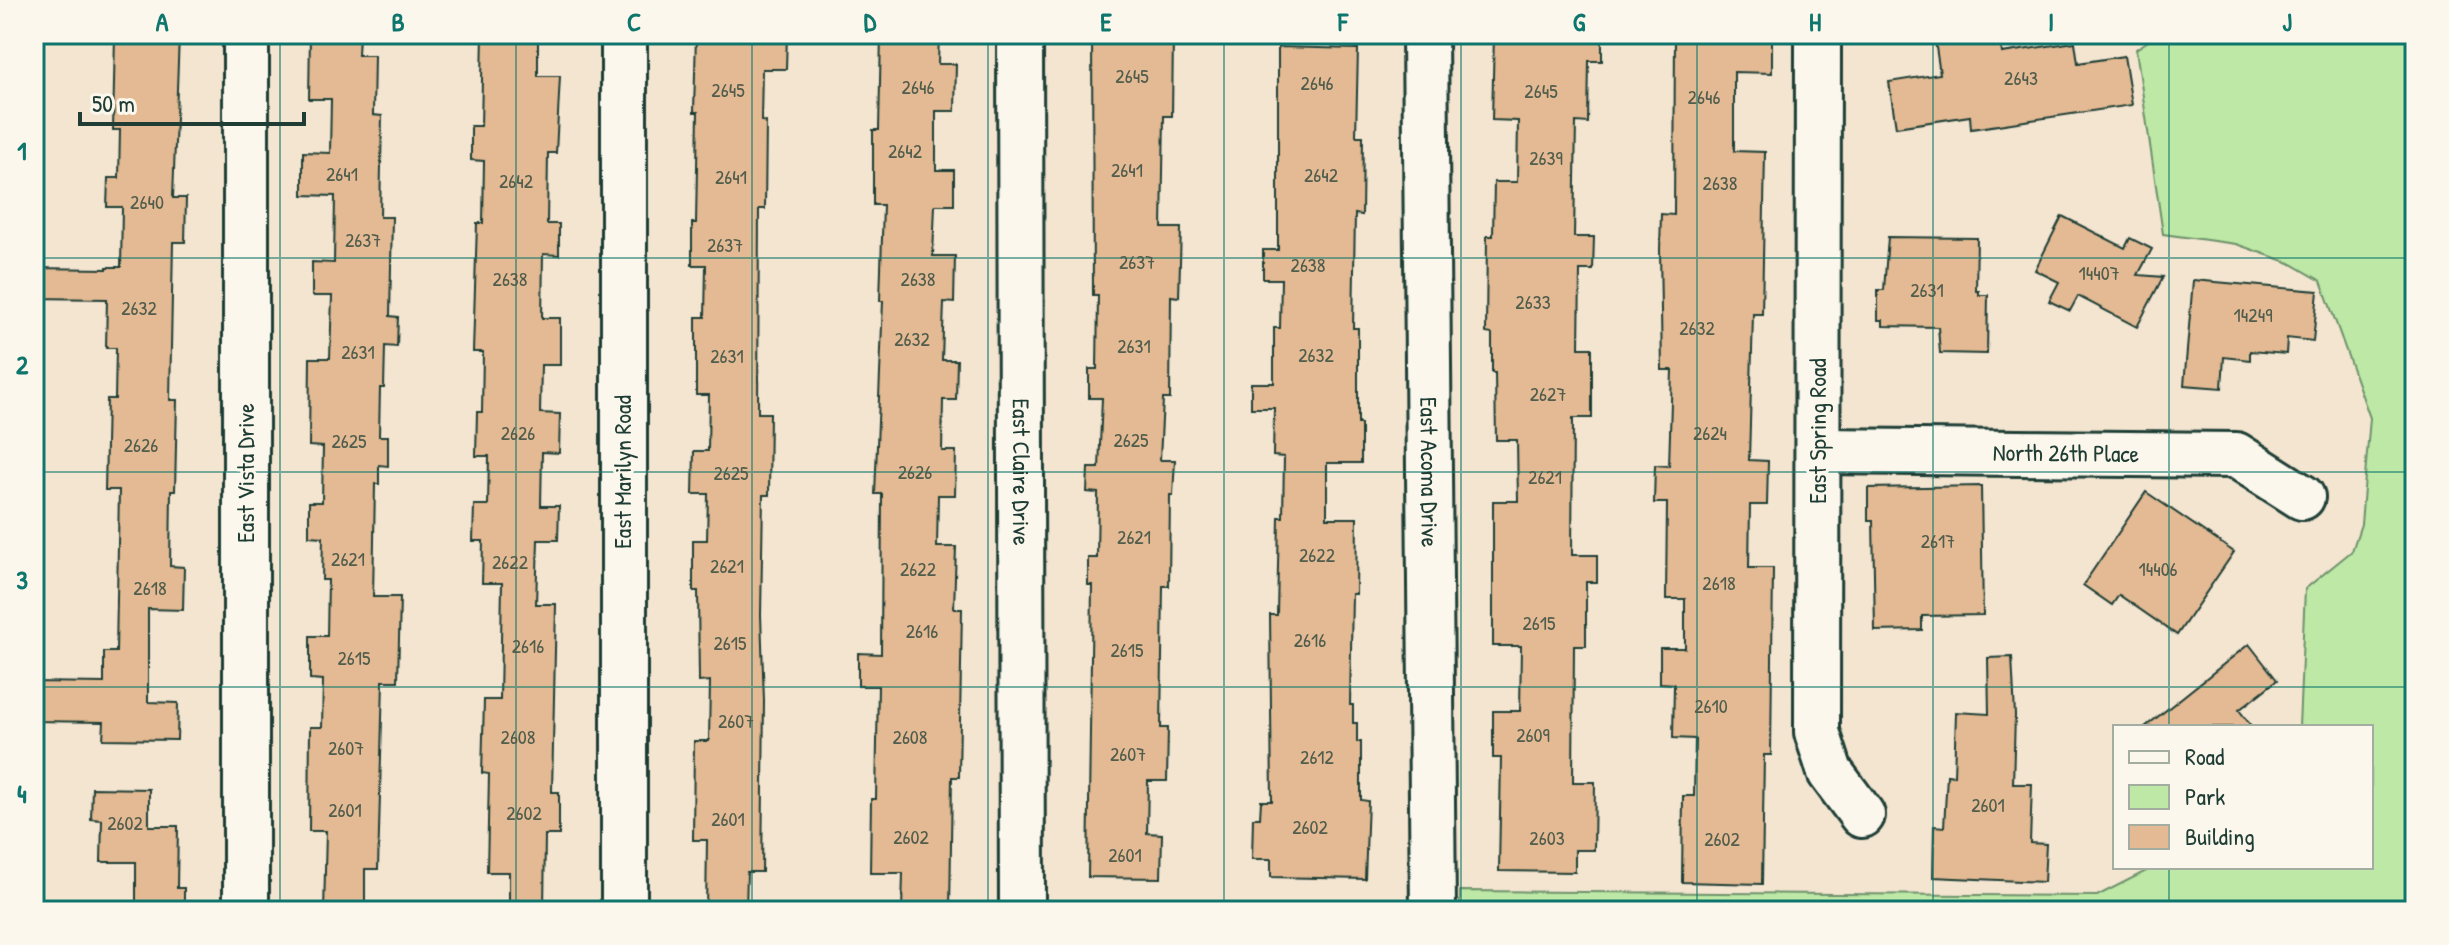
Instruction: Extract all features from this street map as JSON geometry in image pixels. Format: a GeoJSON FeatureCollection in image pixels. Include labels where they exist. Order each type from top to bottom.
{"type":"FeatureCollection","features":[{"type":"Feature","properties":{"kind":"street","name":"East Vista Drive"},"geometry":{"type":"LineString","coordinates":[[246,34],[246,911]]}},
{"type":"Feature","properties":{"kind":"street","name":"East Marilyn Road"},"geometry":{"type":"LineString","coordinates":[[624,34],[624,911]]}},
{"type":"Feature","properties":{"kind":"street","name":"East Claire Drive"},"geometry":{"type":"LineString","coordinates":[[1020,34],[1022,911]]}},
{"type":"Feature","properties":{"kind":"street","name":"East Acoma Drive"},"geometry":{"type":"LineString","coordinates":[[1425,34],[1433,911]]}},
{"type":"Feature","properties":{"kind":"street","name":"East Spring Road"},"geometry":{"type":"LineString","coordinates":[[1818,34],[1817,732],[1830,772],[1862,815]]}},
{"type":"Feature","properties":{"kind":"street","name":"North 26th Place"},"geometry":{"type":"LineString","coordinates":[[1818,451],[2236,455],[2302,497]]}},
{"type":"Feature","properties":{"kind":"green space"},"geometry":{"type":"Polygon","coordinates":[[[2159,34],[2415,34],[2415,911],[1460,911],[1460,891],[2097,896],[2150,869],[2373,869],[2373,725],[2299,725],[2305,589],[2352,551],[2361,524],[2370,418],[2321,281],[2290,263],[2236,244],[2163,234],[2136,49],[2159,34]]]}},
{"type":"Feature","properties":{"kind":"building"},"geometry":{"type":"Polygon","coordinates":[[[115,34],[179,35],[173,198],[186,198],[185,242],[173,242],[170,400],[177,400],[170,566],[184,567],[183,610],[148,609],[148,702],[178,703],[177,740],[103,739],[104,722],[34,721],[34,682],[104,683],[104,652],[116,652],[119,490],[105,490],[107,399],[115,399],[116,348],[106,348],[107,299],[34,298],[34,268],[121,267],[122,207],[107,207],[108,178],[119,178],[120,130],[113,130],[115,34]]]}},
{"type":"Feature","properties":{"kind":"building"},"geometry":{"type":"Polygon","coordinates":[[[310,34],[359,35],[358,55],[374,55],[373,115],[382,116],[380,217],[392,217],[390,316],[398,317],[397,347],[385,346],[384,388],[380,388],[379,436],[388,436],[388,466],[379,465],[379,484],[375,484],[373,597],[400,597],[398,681],[383,681],[378,869],[365,869],[365,911],[324,911],[326,831],[309,831],[310,727],[322,727],[323,680],[310,679],[310,636],[327,636],[328,580],[322,580],[323,537],[309,536],[309,502],[322,502],[323,447],[309,446],[310,358],[330,358],[332,296],[312,296],[312,262],[334,263],[335,196],[303,195],[303,152],[330,153],[331,99],[309,99],[310,34]]]}},
{"type":"Feature","properties":{"kind":"building"},"geometry":{"type":"Polygon","coordinates":[[[483,34],[538,34],[538,76],[560,76],[556,153],[548,153],[547,224],[559,224],[559,255],[543,254],[542,318],[560,318],[560,365],[541,365],[540,413],[560,414],[559,453],[542,452],[541,506],[559,506],[558,540],[538,540],[536,604],[556,604],[552,792],[559,792],[559,835],[545,835],[544,911],[509,911],[509,872],[487,872],[489,774],[482,773],[484,700],[500,700],[502,583],[482,583],[483,541],[473,541],[474,505],[488,505],[489,456],[476,456],[477,412],[482,412],[483,352],[473,352],[477,223],[483,223],[484,161],[471,160],[471,126],[481,126],[483,34]]]}},
{"type":"Feature","properties":{"kind":"building"},"geometry":{"type":"Polygon","coordinates":[[[696,34],[787,34],[786,69],[762,69],[761,121],[766,122],[765,209],[759,209],[758,413],[770,413],[769,495],[763,495],[762,872],[747,872],[746,911],[706,911],[707,840],[693,840],[694,741],[709,741],[710,681],[699,682],[698,591],[693,591],[693,540],[707,540],[708,494],[693,494],[694,451],[708,451],[709,395],[696,395],[696,317],[705,317],[706,265],[692,265],[698,112],[694,112],[696,34]]]}},
{"type":"Feature","properties":{"kind":"building"},"geometry":{"type":"Polygon","coordinates":[[[881,34],[939,34],[938,64],[956,64],[955,111],[936,111],[936,170],[954,170],[954,205],[935,205],[933,256],[955,256],[954,303],[944,302],[942,360],[957,360],[956,400],[943,400],[942,451],[956,451],[955,495],[938,495],[937,547],[956,547],[954,609],[962,609],[959,777],[952,777],[950,911],[902,911],[903,873],[870,873],[871,799],[876,799],[878,686],[858,686],[858,653],[881,654],[882,494],[875,494],[883,301],[880,301],[883,205],[873,205],[873,130],[879,130],[881,34]]]}},
{"type":"Feature","properties":{"kind":"building"},"geometry":{"type":"Polygon","coordinates":[[[1494,34],[1602,34],[1602,61],[1589,61],[1588,123],[1576,122],[1574,237],[1594,237],[1593,270],[1580,270],[1579,348],[1592,348],[1592,418],[1573,418],[1572,555],[1597,555],[1597,582],[1586,582],[1586,646],[1574,646],[1573,782],[1595,782],[1594,850],[1575,850],[1575,872],[1499,871],[1501,758],[1493,758],[1493,711],[1520,711],[1521,646],[1493,646],[1493,501],[1518,501],[1517,440],[1496,440],[1492,334],[1486,333],[1487,236],[1493,236],[1494,182],[1517,182],[1518,121],[1492,120],[1494,34]]]}},
{"type":"Feature","properties":{"kind":"building"},"geometry":{"type":"Polygon","coordinates":[[[1934,34],[1973,34],[1974,44],[2000,40],[2002,53],[2075,42],[2078,63],[2124,56],[2132,105],[1971,129],[1970,116],[1896,127],[1889,82],[1940,74],[1934,34]]]}},
{"type":"Feature","properties":{"kind":"building"},"geometry":{"type":"Polygon","coordinates":[[[1092,35],[1173,37],[1172,116],[1164,116],[1162,228],[1181,228],[1179,297],[1171,296],[1170,399],[1163,399],[1160,460],[1175,460],[1173,495],[1170,495],[1169,586],[1163,586],[1161,728],[1168,728],[1167,781],[1148,781],[1147,833],[1162,834],[1161,878],[1088,877],[1092,585],[1088,585],[1088,558],[1097,558],[1098,493],[1087,492],[1088,468],[1099,468],[1102,398],[1089,398],[1089,369],[1097,369],[1098,295],[1093,295],[1092,35]]]}},
{"type":"Feature","properties":{"kind":"building"},"geometry":{"type":"Polygon","coordinates":[[[1675,35],[1772,36],[1772,73],[1734,72],[1734,151],[1765,152],[1762,314],[1753,314],[1749,460],[1768,461],[1767,505],[1750,505],[1749,568],[1773,568],[1771,755],[1764,755],[1762,884],[1682,882],[1683,796],[1694,796],[1695,739],[1673,738],[1674,684],[1660,683],[1660,648],[1685,648],[1685,599],[1666,599],[1667,503],[1654,503],[1655,465],[1669,466],[1672,370],[1662,370],[1660,250],[1661,214],[1674,215],[1675,35]]]}},
{"type":"Feature","properties":{"kind":"building"},"geometry":{"type":"Polygon","coordinates":[[[1278,47],[1358,49],[1356,136],[1363,136],[1362,215],[1355,214],[1353,328],[1358,328],[1361,463],[1327,463],[1327,518],[1357,518],[1350,705],[1353,705],[1353,723],[1357,723],[1357,742],[1361,742],[1361,800],[1368,801],[1365,879],[1271,877],[1271,859],[1252,859],[1253,818],[1260,818],[1261,801],[1272,801],[1270,615],[1277,615],[1279,517],[1283,517],[1284,457],[1273,456],[1274,408],[1251,408],[1251,383],[1274,383],[1274,328],[1280,328],[1281,279],[1263,279],[1263,250],[1278,250],[1278,47]]]}},
{"type":"Feature","properties":{"kind":"building"},"geometry":{"type":"Polygon","coordinates":[[[2062,216],[2125,248],[2130,238],[2152,249],[2138,275],[2163,277],[2137,327],[2078,296],[2070,311],[2049,301],[2059,282],[2035,270],[2062,216]]]}},
{"type":"Feature","properties":{"kind":"building"},"geometry":{"type":"Polygon","coordinates":[[[1888,237],[1977,238],[1976,291],[1979,295],[1988,295],[1987,354],[1940,353],[1938,327],[1883,326],[1883,320],[1878,320],[1878,290],[1884,290],[1888,237]]]}},
{"type":"Feature","properties":{"kind":"building"},"geometry":{"type":"Polygon","coordinates":[[[2193,280],[2318,291],[2313,341],[2287,338],[2286,354],[2250,351],[2250,360],[2224,357],[2222,388],[2184,385],[2193,280]]]}},
{"type":"Feature","properties":{"kind":"building"},"geometry":{"type":"Polygon","coordinates":[[[1981,486],[1983,615],[1922,616],[1922,630],[1875,631],[1873,520],[1868,520],[1868,488],[1981,486]]]}},
{"type":"Feature","properties":{"kind":"building"},"geometry":{"type":"Polygon","coordinates":[[[2146,492],[2234,552],[2177,635],[2119,595],[2112,605],[2083,585],[2146,492]]]}},
{"type":"Feature","properties":{"kind":"building"},"geometry":{"type":"Polygon","coordinates":[[[2249,644],[2277,680],[2239,710],[2250,725],[2148,725],[2249,644]]]}},
{"type":"Feature","properties":{"kind":"building"},"geometry":{"type":"Polygon","coordinates":[[[2012,657],[2015,715],[2013,784],[2032,784],[2030,843],[2046,844],[2044,882],[1933,877],[1934,826],[1944,827],[1947,775],[1954,776],[1956,712],[1989,714],[1988,658],[2012,657]]]}},
{"type":"Feature","properties":{"kind":"building"},"geometry":{"type":"Polygon","coordinates":[[[92,788],[149,789],[149,826],[178,826],[177,888],[184,888],[184,911],[136,911],[136,862],[101,862],[102,820],[91,819],[92,788]]]}}]}
